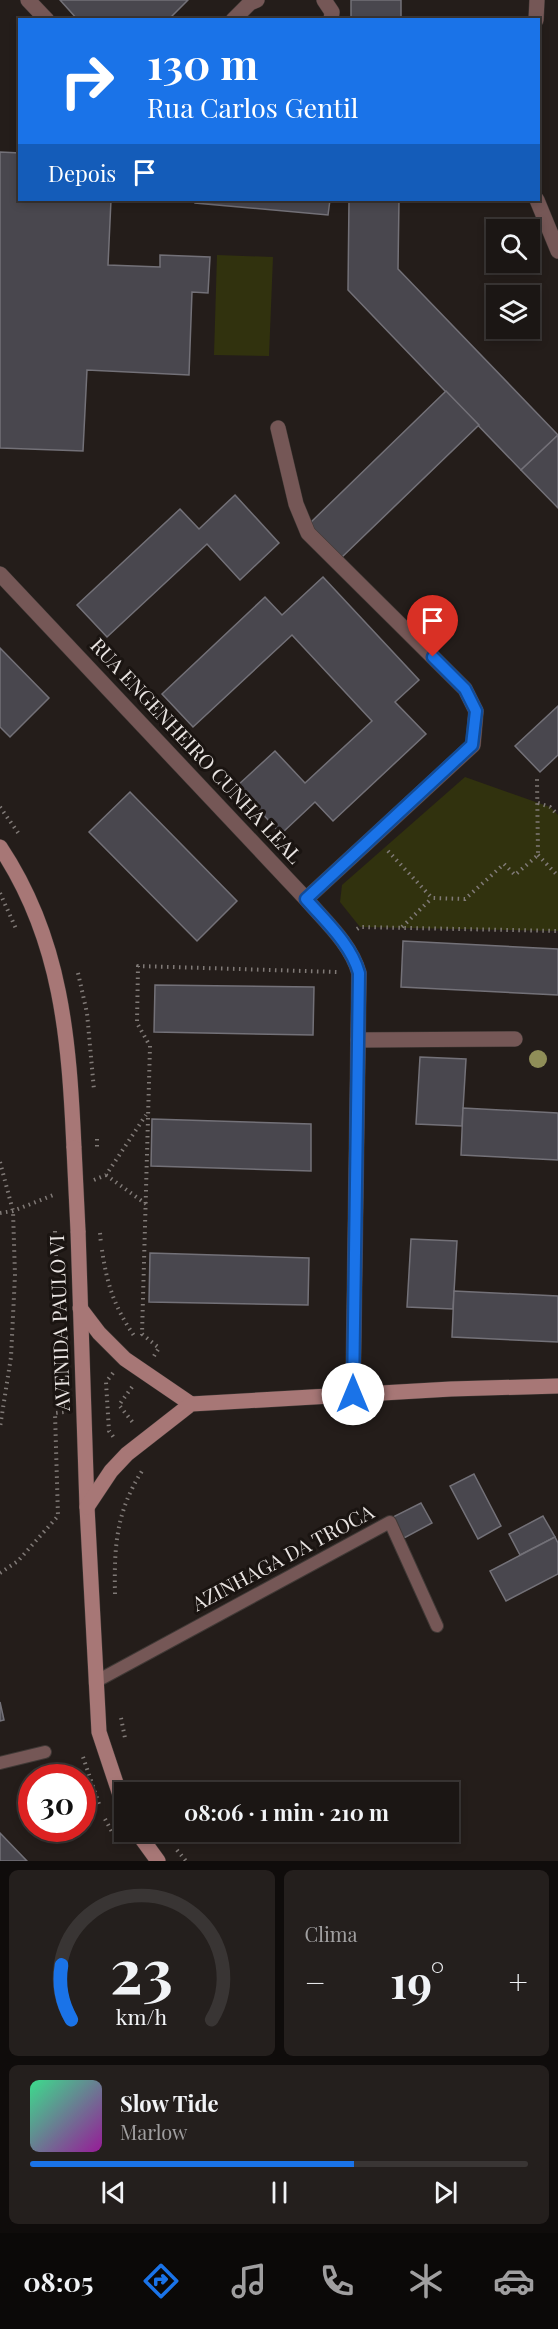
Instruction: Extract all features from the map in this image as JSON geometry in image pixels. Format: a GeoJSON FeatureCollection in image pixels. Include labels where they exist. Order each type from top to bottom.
{"type":"FeatureCollection","features":[{"type":"Feature","properties":{"kind":"main road","name":"AVENIDA PAULO VI"},"geometry":{"type":"LineString","coordinates":[[0,847],[35,912],[56,977],[68,1045],[78,1231],[95,1682],[99,1732],[114,1782]]}},
{"type":"Feature","properties":{"kind":"main road"},"geometry":{"type":"LineString","coordinates":[[80,1308],[99,1333],[125,1359],[191,1404]]}},
{"type":"Feature","properties":{"kind":"main road"},"geometry":{"type":"LineString","coordinates":[[87,1506],[111,1471],[127,1454],[191,1404],[451,1389],[558,1386]]}},
{"type":"Feature","properties":{"kind":"main road"},"geometry":{"type":"LineString","coordinates":[[144,1842],[158,1861]]}},
{"type":"Feature","properties":{"kind":"street"},"geometry":{"type":"LineString","coordinates":[[28,0],[45,18]]}},
{"type":"Feature","properties":{"kind":"street"},"geometry":{"type":"LineString","coordinates":[[235,18],[250,3],[257,0]]}},
{"type":"Feature","properties":{"kind":"street"},"geometry":{"type":"LineString","coordinates":[[324,0],[332,12],[331,18]]}},
{"type":"Feature","properties":{"kind":"street"},"geometry":{"type":"LineString","coordinates":[[536,18],[537,0]]}},
{"type":"Feature","properties":{"kind":"street"},"geometry":{"type":"LineString","coordinates":[[537,201],[558,250]]}},
{"type":"Feature","properties":{"kind":"street"},"geometry":{"type":"LineString","coordinates":[[278,428],[296,504],[308,533],[465,689],[476,711],[472,745],[306,899]]}},
{"type":"Feature","properties":{"kind":"street","name":"RUA ENGENHEIRO CUNHA LEAL"},"geometry":{"type":"LineString","coordinates":[[0,574],[306,899],[341,940],[356,963],[359,973],[353,1394]]}},
{"type":"Feature","properties":{"kind":"street"},"geometry":{"type":"LineString","coordinates":[[358,1040],[515,1040]]}},
{"type":"Feature","properties":{"kind":"lane","name":"AZINHAGA DA TROCA"},"geometry":{"type":"LineString","coordinates":[[95,1682],[390,1522],[436,1626]]}},
{"type":"Feature","properties":{"kind":"lane"},"geometry":{"type":"LineString","coordinates":[[0,1763],[45,1752]]}},
{"type":"Feature","properties":{"kind":"path"},"geometry":{"type":"LineString","coordinates":[[537,779],[538,855],[558,876]]}},
{"type":"Feature","properties":{"kind":"path"},"geometry":{"type":"LineString","coordinates":[[538,803],[550,807],[558,815]]}},
{"type":"Feature","properties":{"kind":"path"},"geometry":{"type":"LineString","coordinates":[[373,836],[432,898],[465,899],[504,864],[515,875],[538,855]]}},
{"type":"Feature","properties":{"kind":"path"},"geometry":{"type":"LineString","coordinates":[[0,893],[21,939]]}},
{"type":"Feature","properties":{"kind":"path"},"geometry":{"type":"LineString","coordinates":[[402,928],[432,898]]}},
{"type":"Feature","properties":{"kind":"path"},"geometry":{"type":"LineString","coordinates":[[341,940],[360,927],[558,931]]}},
{"type":"Feature","properties":{"kind":"path"},"geometry":{"type":"LineString","coordinates":[[119,1406],[159,1348],[142,1334],[150,1046],[137,1023],[138,966],[359,973]]}},
{"type":"Feature","properties":{"kind":"path"},"geometry":{"type":"LineString","coordinates":[[0,1162],[13,1210],[15,1275],[11,1357],[0,1427]]}},
{"type":"Feature","properties":{"kind":"path"},"geometry":{"type":"LineString","coordinates":[[106,1175],[146,1204]]}},
{"type":"Feature","properties":{"kind":"path"},"geometry":{"type":"LineString","coordinates":[[0,1213],[13,1210]]}},
{"type":"Feature","properties":{"kind":"path"},"geometry":{"type":"LineString","coordinates":[[101,1244],[107,1283],[114,1303],[138,1342],[106,1382],[109,1431],[142,1472],[129,1494],[114,1549],[115,1600]]}},
{"type":"Feature","properties":{"kind":"path"},"geometry":{"type":"LineString","coordinates":[[108,1406],[119,1406]]}},
{"type":"Feature","properties":{"kind":"path"},"geometry":{"type":"LineString","coordinates":[[119,1406],[145,1438]]}},
{"type":"Feature","properties":{"kind":"path"},"geometry":{"type":"LineString","coordinates":[[0,1573],[18,1561],[58,1516],[55,1413],[64,1412]]}},
{"type":"Feature","properties":{"kind":"path"},"geometry":{"type":"LineString","coordinates":[[121,1711],[127,1746]]}},
{"type":"Feature","properties":{"kind":"shaded area"},"geometry":{"type":"Polygon","coordinates":[[[217,255],[273,257],[269,356],[214,355],[217,255]]]}},
{"type":"Feature","properties":{"kind":"shaded area"},"geometry":{"type":"Polygon","coordinates":[[[465,777],[550,807],[558,815],[558,931],[360,927],[340,902],[342,885],[465,777]]]}},
{"type":"Feature","properties":{"kind":"building"},"geometry":{"type":"Polygon","coordinates":[[[60,0],[188,0],[170,18],[76,18],[60,0]]]}},
{"type":"Feature","properties":{"kind":"building"},"geometry":{"type":"Polygon","coordinates":[[[351,0],[401,0],[401,18],[351,18],[351,0]]]}},
{"type":"Feature","properties":{"kind":"building"},"geometry":{"type":"Polygon","coordinates":[[[0,152],[18,153],[18,201],[111,201],[108,265],[160,267],[160,255],[210,257],[208,293],[192,292],[189,375],[87,370],[83,451],[0,448],[0,152]]]}},
{"type":"Feature","properties":{"kind":"building"},"geometry":{"type":"Polygon","coordinates":[[[195,201],[330,201],[328,215],[195,203],[195,201]]]}},
{"type":"Feature","properties":{"kind":"building"},"geometry":{"type":"Polygon","coordinates":[[[349,201],[399,201],[398,269],[558,435],[521,470],[348,290],[349,201]]]}},
{"type":"Feature","properties":{"kind":"building"},"geometry":{"type":"Polygon","coordinates":[[[446,391],[479,425],[341,558],[309,524],[446,391]]]}},
{"type":"Feature","properties":{"kind":"building"},"geometry":{"type":"Polygon","coordinates":[[[558,435],[558,508],[521,470],[558,435]]]}},
{"type":"Feature","properties":{"kind":"building"},"geometry":{"type":"Polygon","coordinates":[[[235,495],[279,543],[240,580],[207,544],[107,637],[77,605],[180,509],[199,529],[235,495]]]}},
{"type":"Feature","properties":{"kind":"building"},"geometry":{"type":"Polygon","coordinates":[[[323,577],[419,680],[395,702],[426,734],[333,821],[315,802],[281,834],[237,786],[275,751],[305,783],[372,721],[292,635],[193,727],[162,694],[265,597],[282,615],[323,577]]]}},
{"type":"Feature","properties":{"kind":"building"},"geometry":{"type":"Polygon","coordinates":[[[0,648],[49,698],[10,737],[0,727],[0,648]]]}},
{"type":"Feature","properties":{"kind":"building"},"geometry":{"type":"Polygon","coordinates":[[[558,706],[558,755],[540,772],[515,746],[558,706]]]}},
{"type":"Feature","properties":{"kind":"building"},"geometry":{"type":"Polygon","coordinates":[[[130,792],[237,901],[197,941],[89,832],[130,792]]]}},
{"type":"Feature","properties":{"kind":"building"},"geometry":{"type":"Polygon","coordinates":[[[403,941],[558,949],[558,995],[401,987],[403,941]]]}},
{"type":"Feature","properties":{"kind":"building"},"geometry":{"type":"Polygon","coordinates":[[[155,985],[314,987],[313,1035],[154,1032],[155,985]]]}},
{"type":"Feature","properties":{"kind":"building"},"geometry":{"type":"Polygon","coordinates":[[[420,1057],[466,1059],[462,1126],[416,1124],[420,1057]]]}},
{"type":"Feature","properties":{"kind":"building"},"geometry":{"type":"Polygon","coordinates":[[[463,1108],[558,1113],[558,1160],[461,1155],[463,1108]]]}},
{"type":"Feature","properties":{"kind":"building"},"geometry":{"type":"Polygon","coordinates":[[[152,1119],[311,1124],[311,1171],[151,1166],[152,1119]]]}},
{"type":"Feature","properties":{"kind":"building"},"geometry":{"type":"Polygon","coordinates":[[[411,1239],[457,1241],[453,1309],[407,1307],[411,1239]]]}},
{"type":"Feature","properties":{"kind":"building"},"geometry":{"type":"Polygon","coordinates":[[[150,1253],[309,1258],[308,1305],[149,1302],[150,1253]]]}},
{"type":"Feature","properties":{"kind":"building"},"geometry":{"type":"Polygon","coordinates":[[[454,1291],[558,1296],[558,1342],[452,1337],[454,1291]]]}},
{"type":"Feature","properties":{"kind":"building"},"geometry":{"type":"Polygon","coordinates":[[[474,1474],[501,1526],[478,1539],[450,1486],[474,1474]]]}},
{"type":"Feature","properties":{"kind":"building"},"geometry":{"type":"Polygon","coordinates":[[[421,1503],[432,1523],[404,1538],[393,1517],[421,1503]]]}},
{"type":"Feature","properties":{"kind":"building"},"geometry":{"type":"Polygon","coordinates":[[[543,1516],[555,1537],[520,1555],[509,1534],[543,1516]]]}},
{"type":"Feature","properties":{"kind":"building"},"geometry":{"type":"Polygon","coordinates":[[[555,1537],[558,1543],[558,1574],[506,1601],[490,1571],[555,1537]]]}},
{"type":"Feature","properties":{"kind":"building"},"geometry":{"type":"Polygon","coordinates":[[[0,1702],[4,1720],[0,1721],[0,1702]]]}},
{"type":"Feature","properties":{"kind":"building"},"geometry":{"type":"Polygon","coordinates":[[[0,1833],[27,1861],[0,1861],[0,1833]]]}},
{"type":"Feature","properties":{"kind":"route"},"geometry":{"type":"LineString","coordinates":[[353,1394],[359,973],[351,953],[306,899],[472,745],[476,711],[465,689],[433,657]]}}]}
